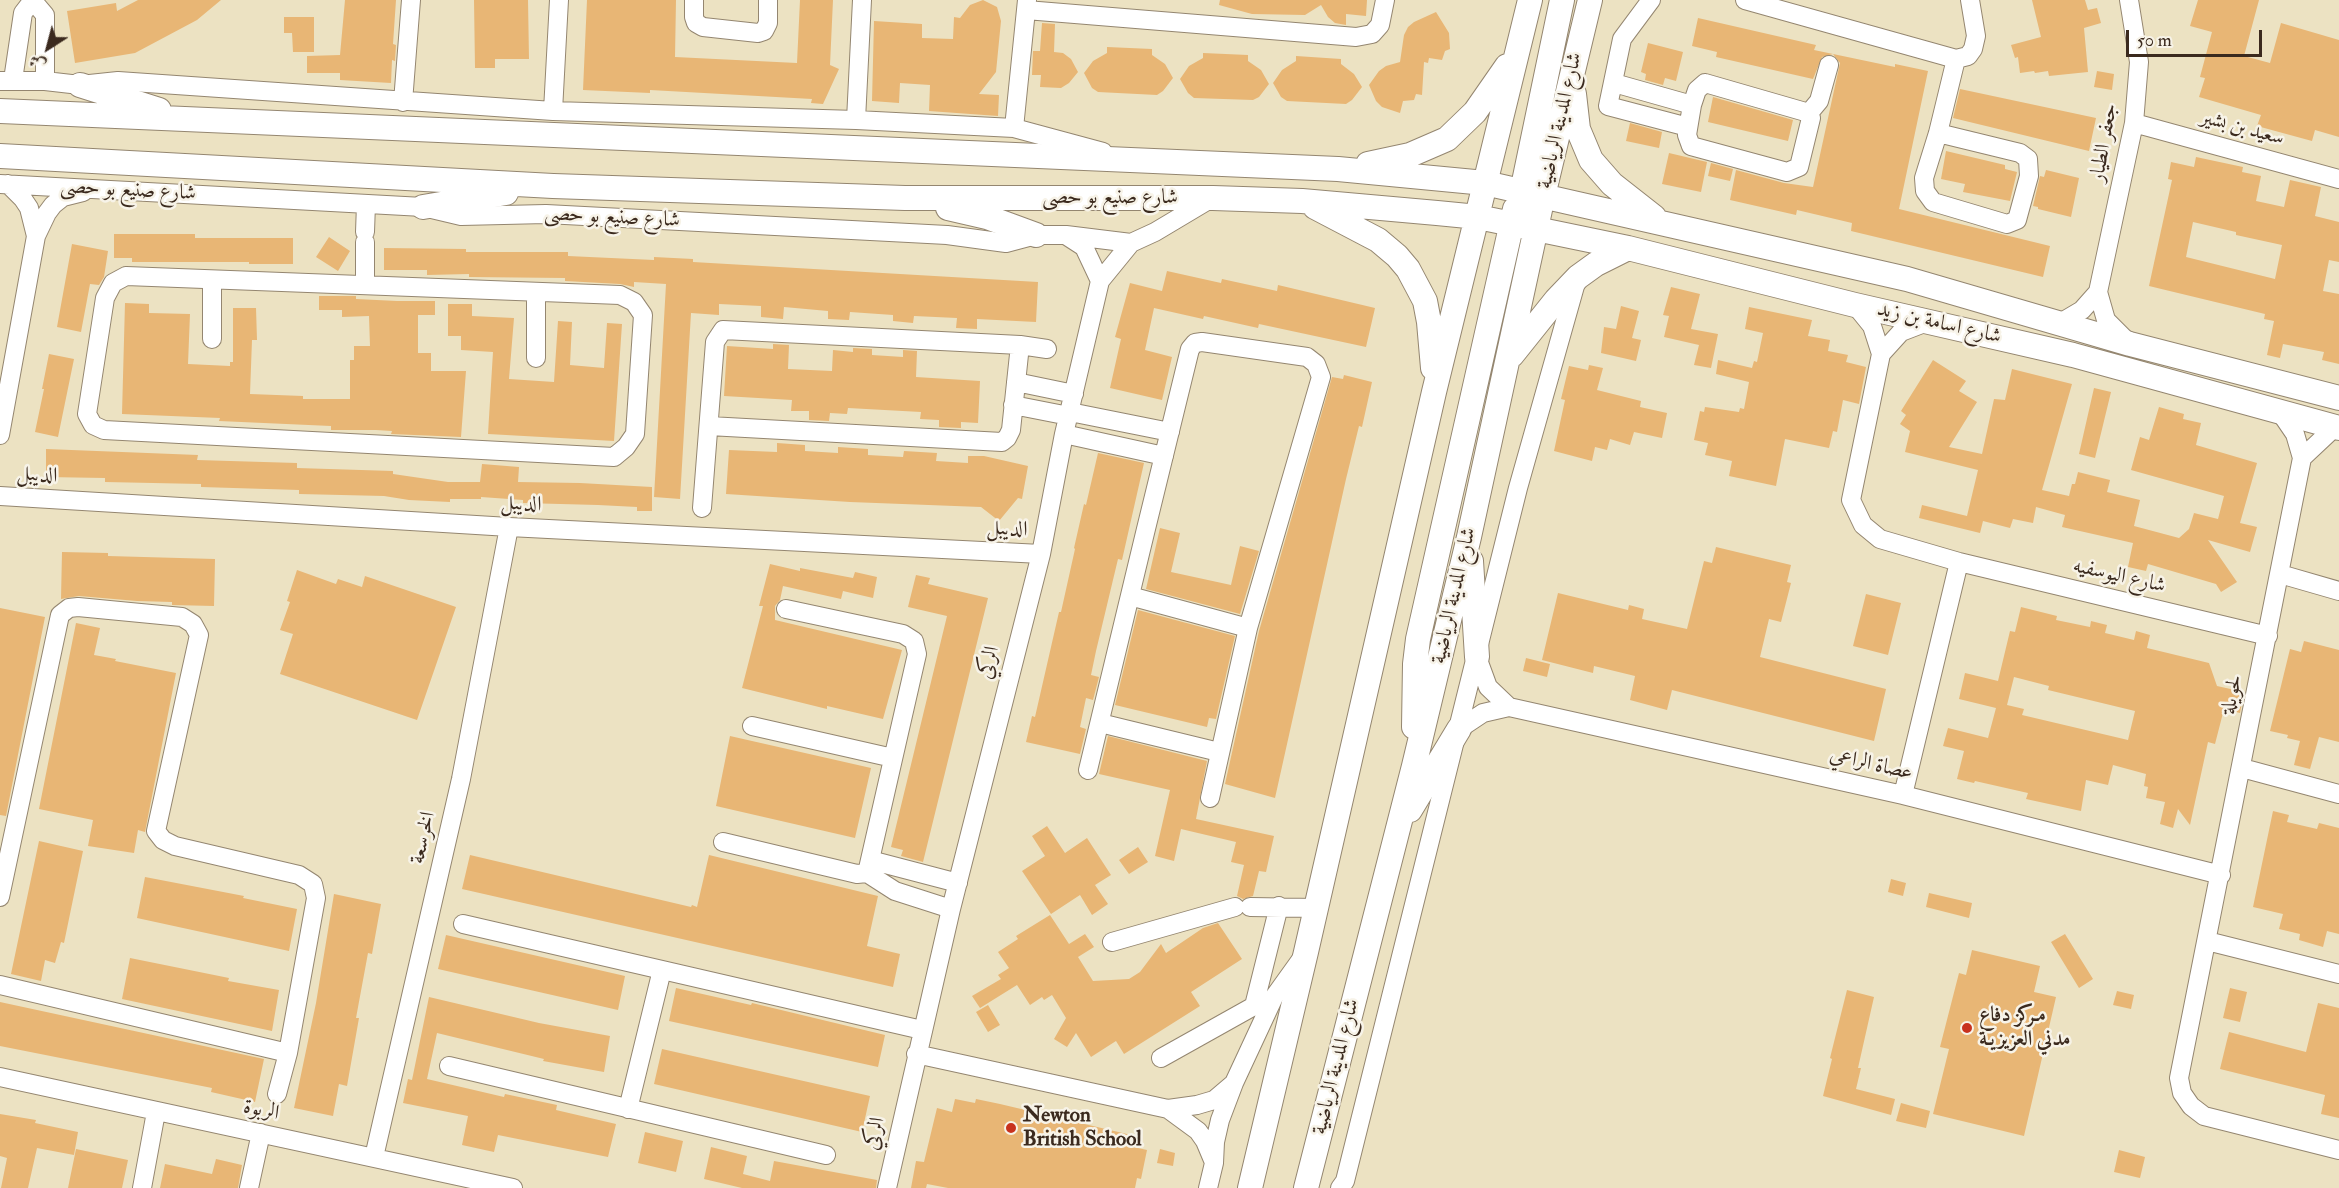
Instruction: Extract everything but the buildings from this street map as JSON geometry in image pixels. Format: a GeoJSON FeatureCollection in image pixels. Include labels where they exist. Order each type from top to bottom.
{"type":"FeatureCollection","features":[{"type":"Feature","properties":{"kind":"street"},"geometry":{"type":"LineString","coordinates":[[403,102],[411,0]]}},
{"type":"Feature","properties":{"kind":"street"},"geometry":{"type":"LineString","coordinates":[[553,111],[559,0]]}},
{"type":"Feature","properties":{"kind":"street"},"geometry":{"type":"LineString","coordinates":[[694,0],[693,16],[696,23],[703,27],[758,33],[764,31],[768,23],[768,0]]}},
{"type":"Feature","properties":{"kind":"street"},"geometry":{"type":"LineString","coordinates":[[856,120],[862,0]]}},
{"type":"Feature","properties":{"kind":"street"},"geometry":{"type":"LineString","coordinates":[[1014,128],[1027,5],[1356,37],[1372,34],[1380,25],[1385,0]]}},
{"type":"Feature","properties":{"kind":"street"},"geometry":{"type":"LineString","coordinates":[[1250,1188],[1317,908],[1434,393],[1530,0]]}},
{"type":"Feature","properties":{"kind":"street"},"geometry":{"type":"LineString","coordinates":[[1533,194],[1562,0]]}},
{"type":"Feature","properties":{"kind":"street","name":"شارع المدينة الرياضية"},"geometry":{"type":"LineString","coordinates":[[1306,1188],[1414,765],[1469,537],[1536,229],[1533,194],[1572,73],[1590,0]]}},
{"type":"Feature","properties":{"kind":"street"},"geometry":{"type":"LineString","coordinates":[[1651,0],[1622,39],[1608,106],[1688,127]]}},
{"type":"Feature","properties":{"kind":"street"},"geometry":{"type":"LineString","coordinates":[[1745,0],[1956,59],[1968,56],[1973,49],[1976,36],[1970,0]]}},
{"type":"Feature","properties":{"kind":"street","name":"جعفر الطيار"},"geometry":{"type":"LineString","coordinates":[[2129,0],[2139,62],[2134,123],[2098,292],[2106,320],[2130,344]]}},
{"type":"Feature","properties":{"kind":"street"},"geometry":{"type":"LineString","coordinates":[[6,80],[23,13],[33,1],[45,15],[45,81]]}},
{"type":"Feature","properties":{"kind":"street"},"geometry":{"type":"LineString","coordinates":[[1338,169],[1410,155],[1447,139],[1475,112],[1517,52]]}},
{"type":"Feature","properties":{"kind":"street"},"geometry":{"type":"LineString","coordinates":[[1938,133],[2020,153],[2028,159],[2029,176],[2017,220],[2007,224],[1933,202],[1925,191],[1924,178],[1938,133],[1956,59]]}},
{"type":"Feature","properties":{"kind":"street"},"geometry":{"type":"LineString","coordinates":[[1809,113],[1819,101],[1829,65]]}},
{"type":"Feature","properties":{"kind":"street"},"geometry":{"type":"LineString","coordinates":[[1572,73],[1578,129],[1587,153],[1612,184],[1661,222]]}},
{"type":"Feature","properties":{"kind":"street","name":"شارع صنيع بو حصى"},"geometry":{"type":"LineString","coordinates":[[6,80],[45,81],[80,86],[118,81],[553,111],[856,120],[1014,128],[1139,162]]}},
{"type":"Feature","properties":{"kind":"street"},"geometry":{"type":"LineString","coordinates":[[1614,83],[1692,105]]}},
{"type":"Feature","properties":{"kind":"street"},"geometry":{"type":"LineString","coordinates":[[1705,83],[1809,113],[1811,118],[1799,167],[1787,172],[1691,146],[1687,135],[1697,90],[1705,83]]}},
{"type":"Feature","properties":{"kind":"street"},"geometry":{"type":"LineString","coordinates":[[80,86],[193,121]]}},
{"type":"Feature","properties":{"kind":"street","name":"شارع صنيع بو حصى"},"geometry":{"type":"LineString","coordinates":[[0,111],[1338,169],[1485,183],[1533,194]]}},
{"type":"Feature","properties":{"kind":"street","name":"سعيد بن بشير"},"geometry":{"type":"LineString","coordinates":[[2134,123],[2339,179]]}},
{"type":"Feature","properties":{"kind":"street","name":"شارع صنيع بو حصى"},"geometry":{"type":"LineString","coordinates":[[0,156],[553,186],[904,198],[1212,198],[1302,201],[1478,217],[1536,229]]}},
{"type":"Feature","properties":{"kind":"street"},"geometry":{"type":"LineString","coordinates":[[1414,765],[1414,680],[1418,639],[1515,208],[1512,197],[1504,190],[1485,183]]}},
{"type":"Feature","properties":{"kind":"street"},"geometry":{"type":"LineString","coordinates":[[4,184],[23,199],[29,208],[36,236]]}},
{"type":"Feature","properties":{"kind":"street","name":"شارع صنيع بو حصى"},"geometry":{"type":"LineString","coordinates":[[4,184],[423,207],[461,216],[546,214],[935,234],[1006,243],[1036,235],[1066,235],[1131,243],[1155,232],[1212,198]]}},
{"type":"Feature","properties":{"kind":"street"},"geometry":{"type":"LineString","coordinates":[[423,207],[553,186]]}},
{"type":"Feature","properties":{"kind":"street"},"geometry":{"type":"LineString","coordinates":[[0,435],[36,236],[47,213],[63,197],[92,190]]}},
{"type":"Feature","properties":{"kind":"street","name":"شارع اسامة بن زيد"},"geometry":{"type":"LineString","coordinates":[[1533,194],[1907,279],[2130,344],[2339,398]]}},
{"type":"Feature","properties":{"kind":"street"},"geometry":{"type":"LineString","coordinates":[[904,198],[987,217],[1036,235]]}},
{"type":"Feature","properties":{"kind":"street"},"geometry":{"type":"LineString","coordinates":[[1302,201],[1378,240],[1408,269],[1422,294],[1429,322],[1434,393]]}},
{"type":"Feature","properties":{"kind":"street"},"geometry":{"type":"LineString","coordinates":[[365,285],[366,204]]}},
{"type":"Feature","properties":{"kind":"street","name":"شارع اسامة بن زيد"},"geometry":{"type":"LineString","coordinates":[[1536,229],[1628,248],[1856,305],[2073,355],[2337,428]]}},
{"type":"Feature","properties":{"kind":"street"},"geometry":{"type":"LineString","coordinates":[[1066,235],[1084,247],[1100,281]]}},
{"type":"Feature","properties":{"kind":"street","name":"الركي"},"geometry":{"type":"LineString","coordinates":[[887,1188],[951,909],[1041,554],[1069,414],[1100,281],[1131,243]]}},
{"type":"Feature","properties":{"kind":"street"},"geometry":{"type":"LineString","coordinates":[[1507,361],[1556,300],[1578,277],[1596,264],[1628,248]]}},
{"type":"Feature","properties":{"kind":"street"},"geometry":{"type":"LineString","coordinates":[[126,276],[365,285],[620,295],[634,302],[644,315],[635,434],[626,447],[614,457],[104,430],[93,425],[87,414],[105,298],[113,283],[126,276]]}},
{"type":"Feature","properties":{"kind":"street","name":"شارع المدينة الرياضية"},"geometry":{"type":"LineString","coordinates":[[1340,1188],[1345,1181],[1478,657],[1518,488],[1578,277]]}},
{"type":"Feature","properties":{"kind":"street"},"geometry":{"type":"LineString","coordinates":[[212,280],[212,339]]}},
{"type":"Feature","properties":{"kind":"street"},"geometry":{"type":"LineString","coordinates":[[536,292],[536,358]]}},
{"type":"Feature","properties":{"kind":"street"},"geometry":{"type":"LineString","coordinates":[[2060,323],[2082,310],[2098,292]]}},
{"type":"Feature","properties":{"kind":"street","name":"شارع اليوسفيه"},"geometry":{"type":"LineString","coordinates":[[1856,305],[1872,326],[1881,354],[1851,500],[1863,525],[1880,539],[1959,562],[2268,636]]}},
{"type":"Feature","properties":{"kind":"street"},"geometry":{"type":"LineString","coordinates":[[1881,354],[1901,332],[1927,322]]}},
{"type":"Feature","properties":{"kind":"street"},"geometry":{"type":"LineString","coordinates":[[702,508],[715,342],[723,330],[1020,345],[1047,349]]}},
{"type":"Feature","properties":{"kind":"street"},"geometry":{"type":"LineString","coordinates":[[1088,770],[1190,349],[1195,343],[1307,357],[1316,364],[1321,377],[1248,628],[1210,798]]}},
{"type":"Feature","properties":{"kind":"street"},"geometry":{"type":"LineString","coordinates":[[709,426],[995,444],[1007,438],[1011,430],[1020,345]]}},
{"type":"Feature","properties":{"kind":"street"},"geometry":{"type":"LineString","coordinates":[[1016,382],[1069,414],[1164,456]]}},
{"type":"Feature","properties":{"kind":"street"},"geometry":{"type":"LineString","coordinates":[[1013,405],[1170,432]]}},
{"type":"Feature","properties":{"kind":"street","name":"لحويلة"},"geometry":{"type":"LineString","coordinates":[[2280,412],[2295,434],[2302,458],[2179,1078],[2182,1093],[2191,1106],[2204,1116],[2339,1150]]}},
{"type":"Feature","properties":{"kind":"street"},"geometry":{"type":"LineString","coordinates":[[2302,458],[2337,428]]}},
{"type":"Feature","properties":{"kind":"street","name":"الديبل"},"geometry":{"type":"LineString","coordinates":[[0,496],[509,527],[1041,554]]}},
{"type":"Feature","properties":{"kind":"street","name":"الخرسعة"},"geometry":{"type":"LineString","coordinates":[[374,1157],[461,779],[509,527]]}},
{"type":"Feature","properties":{"kind":"street"},"geometry":{"type":"LineString","coordinates":[[1469,537],[1478,657],[1488,687],[1509,707]]}},
{"type":"Feature","properties":{"kind":"street"},"geometry":{"type":"LineString","coordinates":[[1903,795],[1959,562]]}},
{"type":"Feature","properties":{"kind":"street"},"geometry":{"type":"LineString","coordinates":[[2280,574],[2339,591]]}},
{"type":"Feature","properties":{"kind":"street"},"geometry":{"type":"LineString","coordinates":[[1130,596],[1248,628]]}},
{"type":"Feature","properties":{"kind":"street"},"geometry":{"type":"LineString","coordinates":[[1,888],[60,615],[69,608],[78,607],[182,617],[193,624],[199,635],[156,831],[163,840],[175,846],[299,875],[313,884],[316,898],[288,1053],[277,1094]]}},
{"type":"Feature","properties":{"kind":"street"},"geometry":{"type":"LineString","coordinates":[[723,842],[857,874],[868,866],[917,654],[914,641],[903,634],[786,609]]}},
{"type":"Feature","properties":{"kind":"street","name":"عصاة الراعي"},"geometry":{"type":"LineString","coordinates":[[1459,729],[1483,713],[1509,707],[1903,795],[2221,875]]}},
{"type":"Feature","properties":{"kind":"street"},"geometry":{"type":"LineString","coordinates":[[1100,723],[1219,752]]}},
{"type":"Feature","properties":{"kind":"street"},"geometry":{"type":"LineString","coordinates":[[752,726],[893,758]]}},
{"type":"Feature","properties":{"kind":"street"},"geometry":{"type":"LineString","coordinates":[[1396,832],[1459,729]]}},
{"type":"Feature","properties":{"kind":"street"},"geometry":{"type":"LineString","coordinates":[[2242,768],[2339,794]]}},
{"type":"Feature","properties":{"kind":"street"},"geometry":{"type":"LineString","coordinates":[[868,866],[958,883]]}},
{"type":"Feature","properties":{"kind":"street"},"geometry":{"type":"LineString","coordinates":[[868,866],[895,891],[951,909]]}},
{"type":"Feature","properties":{"kind":"street"},"geometry":{"type":"LineString","coordinates":[[1161,1058],[1254,1006],[1279,906]]}},
{"type":"Feature","properties":{"kind":"street"},"geometry":{"type":"LineString","coordinates":[[1112,942],[1242,907],[1317,908]]}},
{"type":"Feature","properties":{"kind":"street"},"geometry":{"type":"LineString","coordinates":[[463,924],[922,1030]]}},
{"type":"Feature","properties":{"kind":"street"},"geometry":{"type":"LineString","coordinates":[[2207,941],[2339,974]]}},
{"type":"Feature","properties":{"kind":"street"},"geometry":{"type":"LineString","coordinates":[[1208,1188],[1220,1120],[1234,1083],[1274,997],[1306,952]]}},
{"type":"Feature","properties":{"kind":"street"},"geometry":{"type":"LineString","coordinates":[[628,1109],[662,970]]}},
{"type":"Feature","properties":{"kind":"street"},"geometry":{"type":"LineString","coordinates":[[0,985],[288,1053]]}},
{"type":"Feature","properties":{"kind":"street"},"geometry":{"type":"LineString","coordinates":[[916,1054],[1168,1109],[1214,1100],[1234,1083]]}},
{"type":"Feature","properties":{"kind":"street"},"geometry":{"type":"LineString","coordinates":[[449,1066],[826,1155]]}},
{"type":"Feature","properties":{"kind":"street","name":"الربوة"},"geometry":{"type":"LineString","coordinates":[[0,1077],[374,1157],[474,1184],[513,1188]]}},
{"type":"Feature","properties":{"kind":"street"},"geometry":{"type":"LineString","coordinates":[[1168,1109],[1198,1131],[1211,1152],[1214,1164]]}},
{"type":"Feature","properties":{"kind":"street"},"geometry":{"type":"LineString","coordinates":[[142,1188],[156,1112]]}},
{"type":"Feature","properties":{"kind":"street"},"geometry":{"type":"LineString","coordinates":[[249,1188],[261,1133]]}},
{"type":"Feature","properties":{"kind":"place","name":"مـركز دفاع مدني العزيزيـة"},"geometry":{"type":"Point","coordinates":[1967,1028]}},
{"type":"Feature","properties":{"kind":"place","name":"Newton British School"},"geometry":{"type":"Point","coordinates":[1011,1128]}}]}
